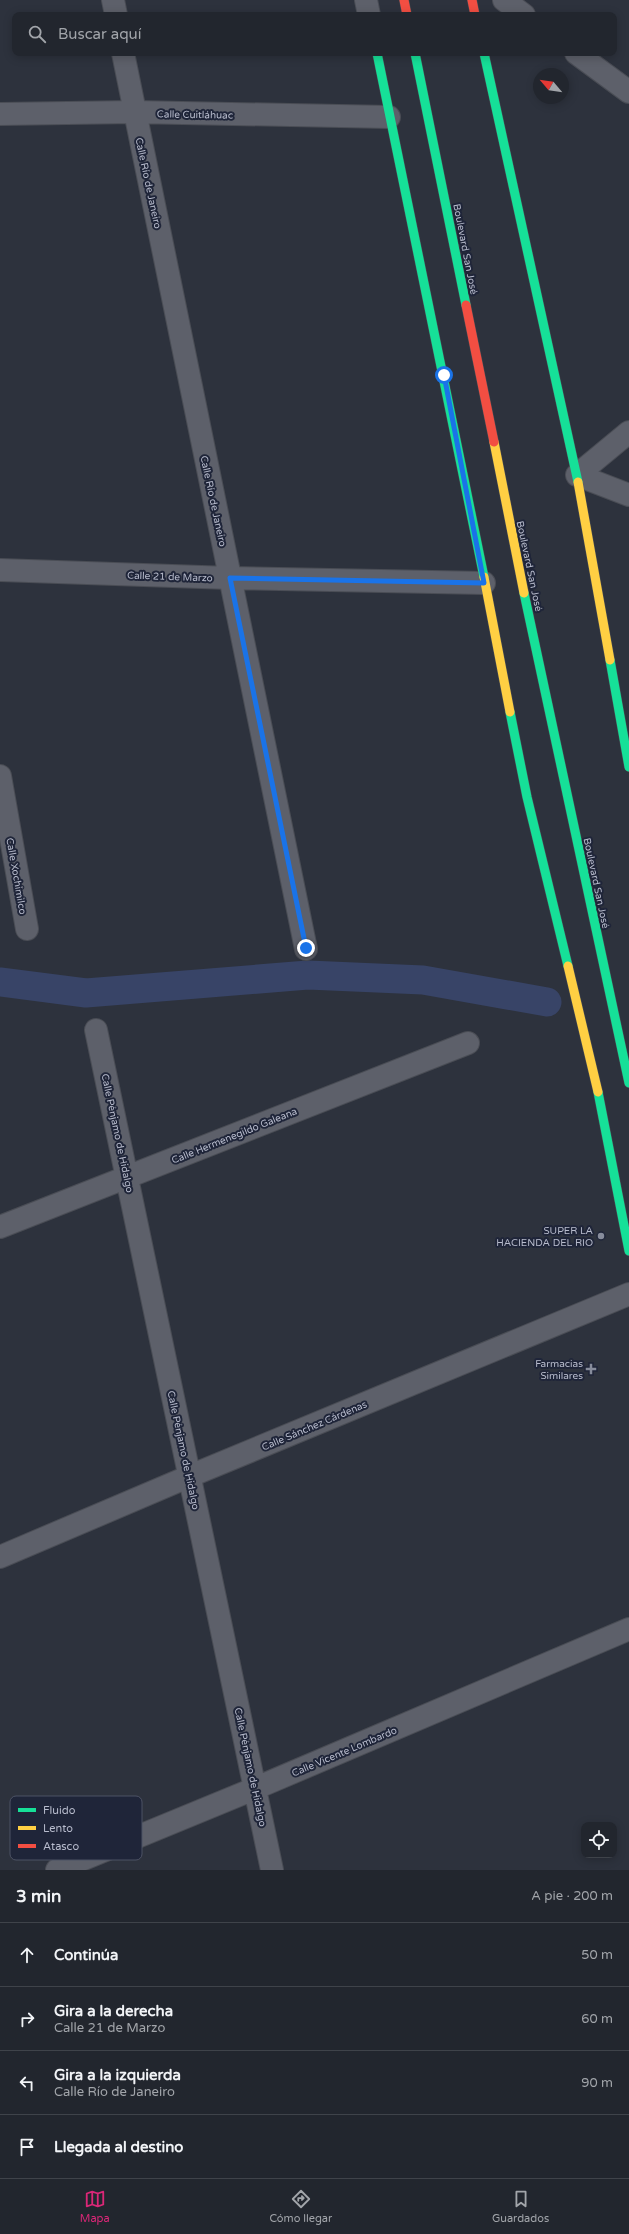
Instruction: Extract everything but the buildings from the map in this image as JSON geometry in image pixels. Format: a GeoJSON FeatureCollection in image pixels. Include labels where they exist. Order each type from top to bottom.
{"type":"FeatureCollection","features":[{"type":"Feature","properties":{"kind":"main road"},"geometry":{"type":"LineString","coordinates":[[404,0],[406,12]]}},
{"type":"Feature","properties":{"kind":"main road"},"geometry":{"type":"LineString","coordinates":[[472,0],[475,12]]}},
{"type":"Feature","properties":{"kind":"main road"},"geometry":{"type":"LineString","coordinates":[[378,56],[389,117],[444,375],[527,797],[602,1109],[629,1251]]}},
{"type":"Feature","properties":{"kind":"main road","name":"Boulevard San José"},"geometry":{"type":"LineString","coordinates":[[416,56],[522,586],[629,1083]]}},
{"type":"Feature","properties":{"kind":"main road"},"geometry":{"type":"LineString","coordinates":[[485,56],[577,475],[629,767]]}},
{"type":"Feature","properties":{"kind":"street"},"geometry":{"type":"LineString","coordinates":[[113,0],[115,12]]}},
{"type":"Feature","properties":{"kind":"street"},"geometry":{"type":"LineString","coordinates":[[366,0],[368,12]]}},
{"type":"Feature","properties":{"kind":"street"},"geometry":{"type":"LineString","coordinates":[[504,0],[520,12]]}},
{"type":"Feature","properties":{"kind":"street","name":"Calle Río de Janeiro"},"geometry":{"type":"LineString","coordinates":[[124,56],[306,948]]}},
{"type":"Feature","properties":{"kind":"street"},"geometry":{"type":"LineString","coordinates":[[580,56],[629,92]]}},
{"type":"Feature","properties":{"kind":"street","name":"Calle Cuitláhuac"},"geometry":{"type":"LineString","coordinates":[[0,114],[134,112],[389,117]]}},
{"type":"Feature","properties":{"kind":"street"},"geometry":{"type":"LineString","coordinates":[[629,432],[577,475],[629,495]]}},
{"type":"Feature","properties":{"kind":"street","name":"Calle 21 de Marzo"},"geometry":{"type":"LineString","coordinates":[[0,570],[230,578],[484,583]]}},
{"type":"Feature","properties":{"kind":"street","name":"Calle Xochimilco"},"geometry":{"type":"LineString","coordinates":[[0,776],[27,929]]}},
{"type":"Feature","properties":{"kind":"street","name":"Calle Pénjamo de Hidalgo"},"geometry":{"type":"LineString","coordinates":[[96,1030],[272,1870]]}},
{"type":"Feature","properties":{"kind":"street","name":"Calle Hermenegildo Galeana"},"geometry":{"type":"LineString","coordinates":[[0,1226],[127,1178],[468,1043]]}},
{"type":"Feature","properties":{"kind":"street","name":"Calle Sánchez Cárdenas"},"geometry":{"type":"LineString","coordinates":[[0,1557],[190,1476],[629,1294]]}},
{"type":"Feature","properties":{"kind":"street","name":"Calle Vicente Lombardo"},"geometry":{"type":"LineString","coordinates":[[142,1835],[629,1630]]}},
{"type":"Feature","properties":{"kind":"street","name":"Calle Vicente Lombardo"},"geometry":{"type":"LineString","coordinates":[[58,1870],[82,1860]]}},
{"type":"Feature","properties":{"kind":"waterway"},"geometry":{"type":"LineString","coordinates":[[0,982],[86,993],[308,975],[423,980],[547,1002]]}},
{"type":"Feature","properties":{"kind":"traffic: fast"},"geometry":{"type":"LineString","coordinates":[[378,56],[484,577]]}},
{"type":"Feature","properties":{"kind":"traffic: fast"},"geometry":{"type":"LineString","coordinates":[[416,56],[466,305]]}},
{"type":"Feature","properties":{"kind":"traffic: fast"},"geometry":{"type":"LineString","coordinates":[[485,56],[578,482]]}},
{"type":"Feature","properties":{"kind":"traffic: fast"},"geometry":{"type":"LineString","coordinates":[[524,593],[629,1083]]}},
{"type":"Feature","properties":{"kind":"traffic: fast"},"geometry":{"type":"LineString","coordinates":[[610,660],[629,767]]}},
{"type":"Feature","properties":{"kind":"traffic: fast"},"geometry":{"type":"LineString","coordinates":[[510,712],[527,797],[568,966]]}},
{"type":"Feature","properties":{"kind":"traffic: fast"},"geometry":{"type":"LineString","coordinates":[[598,1092],[629,1251]]}},
{"type":"Feature","properties":{"kind":"traffic: slow"},"geometry":{"type":"LineString","coordinates":[[494,442],[524,593]]}},
{"type":"Feature","properties":{"kind":"traffic: slow"},"geometry":{"type":"LineString","coordinates":[[578,482],[610,660]]}},
{"type":"Feature","properties":{"kind":"traffic: slow"},"geometry":{"type":"LineString","coordinates":[[484,577],[510,712]]}},
{"type":"Feature","properties":{"kind":"traffic: slow"},"geometry":{"type":"LineString","coordinates":[[568,966],[598,1092]]}},
{"type":"Feature","properties":{"kind":"traffic: jam"},"geometry":{"type":"LineString","coordinates":[[404,0],[406,12]]}},
{"type":"Feature","properties":{"kind":"traffic: jam"},"geometry":{"type":"LineString","coordinates":[[472,0],[474,12]]}},
{"type":"Feature","properties":{"kind":"traffic: jam"},"geometry":{"type":"LineString","coordinates":[[466,305],[494,442]]}},
{"type":"Feature","properties":{"kind":"place","name":"SUPER LA HACIENDA DEL RIO"},"geometry":{"type":"Point","coordinates":[601,1236]}},
{"type":"Feature","properties":{"kind":"place","name":"Farmacias Similares"},"geometry":{"type":"Point","coordinates":[591,1369]}},
{"type":"Feature","properties":{"kind":"route"},"geometry":{"type":"LineString","coordinates":[[306,948],[230,578],[484,583],[444,375]]}}]}
